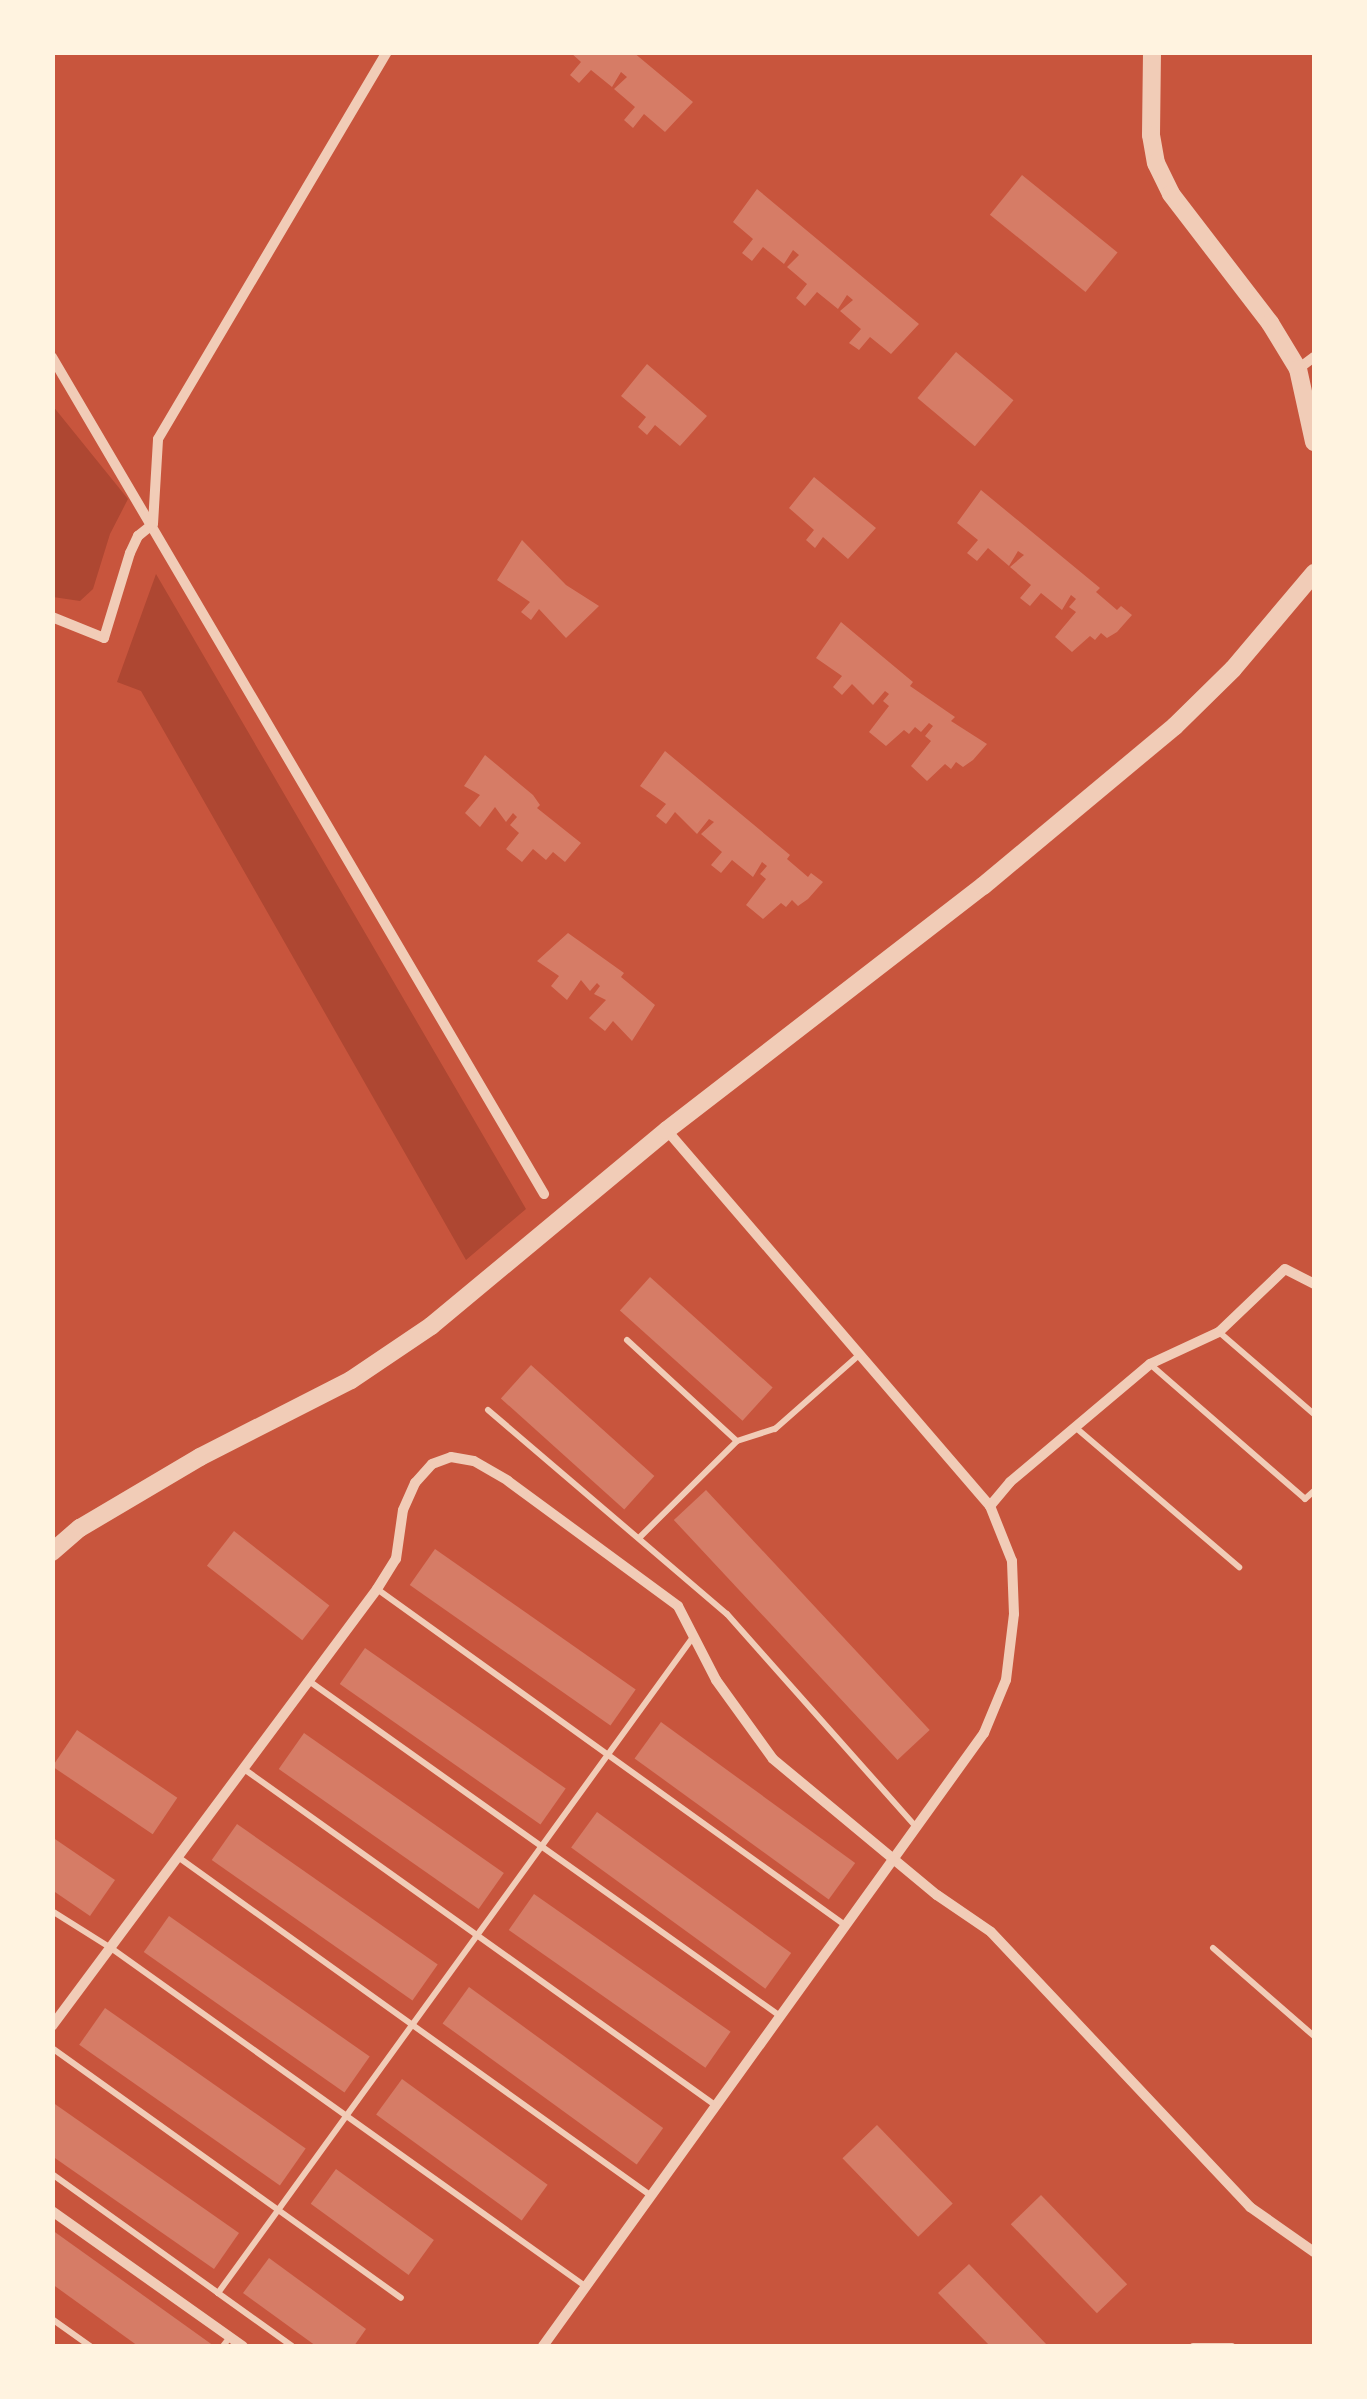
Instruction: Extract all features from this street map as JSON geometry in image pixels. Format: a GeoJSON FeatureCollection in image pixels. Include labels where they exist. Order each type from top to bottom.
{"type":"FeatureCollection","features":[{"type":"Feature","properties":{"kind":"street"},"geometry":{"type":"LineString","coordinates":[[154,524],[158,439],[387,52]]}},
{"type":"Feature","properties":{"kind":"street"},"geometry":{"type":"LineString","coordinates":[[1152,52],[1151,135],[1156,164],[1171,194],[1270,323],[1298,369],[1314,442]]}},
{"type":"Feature","properties":{"kind":"street"},"geometry":{"type":"LineString","coordinates":[[52,357],[154,524],[544,1194]]}},
{"type":"Feature","properties":{"kind":"street"},"geometry":{"type":"LineString","coordinates":[[1298,369],[1314,357]]}},
{"type":"Feature","properties":{"kind":"street"},"geometry":{"type":"LineString","coordinates":[[52,617],[104,638],[130,553],[138,536],[154,524]]}},
{"type":"Feature","properties":{"kind":"street"},"geometry":{"type":"LineString","coordinates":[[52,1552],[80,1528],[200,1456],[399,1351],[667,1130],[983,886],[1175,726],[1232,669],[1314,573]]}},
{"type":"Feature","properties":{"kind":"street"},"geometry":{"type":"LineString","coordinates":[[543,2346],[984,1733],[1006,1680],[1014,1614],[1012,1562],[990,1506],[667,1130]]}},
{"type":"Feature","properties":{"kind":"street"},"geometry":{"type":"LineString","coordinates":[[990,1506],[1010,1482],[1150,1364],[1219,1332],[1285,1270],[1314,1284]]}},
{"type":"Feature","properties":{"kind":"street"},"geometry":{"type":"LineString","coordinates":[[52,2026],[377,1589],[396,1559],[403,1510],[416,1483],[432,1464],[451,1458],[474,1461],[508,1480],[678,1606],[696,1634],[716,1680],[773,1759],[937,1895],[991,1932],[1250,2207],[1314,2252]]}},
{"type":"Feature","properties":{"kind":"street"},"geometry":{"type":"LineString","coordinates":[[52,2211],[227,2342],[244,2346]]}},
{"type":"Feature","properties":{"kind":"lane"},"geometry":{"type":"LineString","coordinates":[[1219,1332],[1314,1414]]}},
{"type":"Feature","properties":{"kind":"lane"},"geometry":{"type":"LineString","coordinates":[[627,1340],[737,1441]]}},
{"type":"Feature","properties":{"kind":"lane"},"geometry":{"type":"LineString","coordinates":[[640,1536],[737,1441],[775,1430],[860,1354]]}},
{"type":"Feature","properties":{"kind":"lane"},"geometry":{"type":"LineString","coordinates":[[1150,1364],[1305,1498],[1314,1491]]}},
{"type":"Feature","properties":{"kind":"lane"},"geometry":{"type":"LineString","coordinates":[[488,1410],[727,1614],[916,1828]]}},
{"type":"Feature","properties":{"kind":"lane"},"geometry":{"type":"LineString","coordinates":[[1075,1427],[1240,1567]]}},
{"type":"Feature","properties":{"kind":"lane"},"geometry":{"type":"LineString","coordinates":[[377,1589],[846,1926]]}},
{"type":"Feature","properties":{"kind":"lane"},"geometry":{"type":"LineString","coordinates":[[218,2293],[696,1634]]}},
{"type":"Feature","properties":{"kind":"lane"},"geometry":{"type":"LineString","coordinates":[[309,1681],[781,2017]]}},
{"type":"Feature","properties":{"kind":"lane"},"geometry":{"type":"LineString","coordinates":[[244,1769],[716,2106]]}},
{"type":"Feature","properties":{"kind":"lane"},"geometry":{"type":"LineString","coordinates":[[178,1857],[652,2196]]}},
{"type":"Feature","properties":{"kind":"lane"},"geometry":{"type":"LineString","coordinates":[[52,1911],[111,1948],[586,2286]]}},
{"type":"Feature","properties":{"kind":"lane"},"geometry":{"type":"LineString","coordinates":[[1213,1948],[1314,2036]]}},
{"type":"Feature","properties":{"kind":"lane"},"geometry":{"type":"LineString","coordinates":[[52,2048],[402,2298]]}},
{"type":"Feature","properties":{"kind":"lane"},"geometry":{"type":"LineString","coordinates":[[52,2174],[292,2346]]}},
{"type":"Feature","properties":{"kind":"lane"},"geometry":{"type":"LineString","coordinates":[[52,2319],[90,2346]]}},
{"type":"Feature","properties":{"kind":"lane"},"geometry":{"type":"LineString","coordinates":[[1192,2346],[1232,2346]]}},
{"type":"Feature","properties":{"kind":"shaded area"},"geometry":{"type":"Polygon","coordinates":[[[52,405],[128,499],[110,534],[93,589],[80,601],[53,597],[52,405]]]}},
{"type":"Feature","properties":{"kind":"shaded area"},"geometry":{"type":"Polygon","coordinates":[[[156,574],[526,1209],[466,1260],[141,691],[117,682],[156,574]]]}},
{"type":"Feature","properties":{"kind":"building"},"geometry":{"type":"Polygon","coordinates":[[[570,52],[633,52],[693,102],[665,132],[644,114],[633,128],[624,120],[635,107],[614,89],[627,77],[621,72],[612,87],[591,70],[579,83],[570,75],[581,62],[570,52]]]}},
{"type":"Feature","properties":{"kind":"building"},"geometry":{"type":"Polygon","coordinates":[[[1022,175],[1118,252],[1085,292],[990,215],[1022,175]]]}},
{"type":"Feature","properties":{"kind":"building"},"geometry":{"type":"Polygon","coordinates":[[[757,189],[919,324],[891,354],[870,337],[859,350],[849,343],[861,329],[840,311],[853,300],[847,295],[838,309],[817,292],[805,306],[796,298],[807,284],[787,267],[799,255],[793,250],[784,264],[763,247],[752,261],[742,253],[753,239],[733,222],[757,189]]]}},
{"type":"Feature","properties":{"kind":"building"},"geometry":{"type":"Polygon","coordinates":[[[956,352],[1013,400],[975,446],[917,398],[956,352]]]}},
{"type":"Feature","properties":{"kind":"building"},"geometry":{"type":"Polygon","coordinates":[[[647,364],[707,416],[680,446],[655,425],[647,435],[638,427],[646,417],[621,396],[647,364]]]}},
{"type":"Feature","properties":{"kind":"building"},"geometry":{"type":"Polygon","coordinates":[[[814,477],[876,528],[848,559],[823,537],[815,548],[806,540],[814,530],[789,508],[814,477]]]}},
{"type":"Feature","properties":{"kind":"building"},"geometry":{"type":"Polygon","coordinates":[[[981,490],[1100,588],[1096,592],[1117,610],[1121,606],[1132,615],[1117,632],[1107,638],[1101,633],[1095,640],[1090,636],[1072,652],[1055,637],[1076,612],[1069,607],[1076,599],[1071,595],[1062,610],[1041,593],[1030,606],[1020,598],[1031,585],[1010,567],[1024,555],[1018,551],[1009,566],[988,548],[977,561],[967,553],[978,540],[957,523],[981,490]]]}},
{"type":"Feature","properties":{"kind":"building"},"geometry":{"type":"Polygon","coordinates":[[[522,540],[566,585],[599,606],[566,638],[539,609],[531,620],[521,612],[530,602],[497,580],[522,540]]]}},
{"type":"Feature","properties":{"kind":"building"},"geometry":{"type":"Polygon","coordinates":[[[841,622],[913,682],[910,686],[955,717],[951,721],[987,744],[973,760],[963,767],[956,762],[951,769],[945,764],[927,781],[911,766],[931,741],[925,736],[933,726],[929,723],[921,732],[915,727],[909,734],[904,730],[886,746],[869,732],[889,706],[883,701],[889,694],[885,691],[873,705],[852,684],[842,695],[833,687],[842,676],[816,658],[841,622]]]}},
{"type":"Feature","properties":{"kind":"building"},"geometry":{"type":"Polygon","coordinates":[[[665,751],[790,855],[787,859],[808,877],[811,873],[823,882],[808,899],[798,906],[792,900],[786,907],[781,903],[763,919],[746,905],[766,879],[760,874],[767,866],[762,862],[753,877],[732,860],[721,873],[711,865],[722,852],[701,834],[714,822],[709,819],[697,834],[675,812],[666,824],[656,816],[666,804],[640,786],[665,751]]]}},
{"type":"Feature","properties":{"kind":"building"},"geometry":{"type":"Polygon","coordinates":[[[485,755],[533,795],[540,805],[537,808],[581,843],[565,862],[553,852],[546,860],[533,849],[522,862],[506,849],[519,833],[510,825],[517,817],[513,813],[506,822],[495,807],[480,827],[465,813],[480,795],[464,786],[485,755]]]}},
{"type":"Feature","properties":{"kind":"building"},"geometry":{"type":"Polygon","coordinates":[[[568,933],[624,973],[621,977],[655,1005],[632,1041],[613,1021],[605,1031],[589,1018],[606,1000],[594,994],[600,986],[597,983],[590,991],[581,980],[567,1000],[551,986],[559,976],[537,961],[568,933]]]}},
{"type":"Feature","properties":{"kind":"building"},"geometry":{"type":"Polygon","coordinates":[[[650,1277],[773,1387],[743,1421],[620,1310],[650,1277]]]}},
{"type":"Feature","properties":{"kind":"building"},"geometry":{"type":"Polygon","coordinates":[[[531,1365],[654,1476],[624,1510],[501,1398],[531,1365]]]}},
{"type":"Feature","properties":{"kind":"building"},"geometry":{"type":"Polygon","coordinates":[[[706,1490],[930,1730],[898,1760],[674,1520],[706,1490]]]}},
{"type":"Feature","properties":{"kind":"building"},"geometry":{"type":"Polygon","coordinates":[[[234,1531],[329,1605],[302,1640],[207,1566],[234,1531]]]}},
{"type":"Feature","properties":{"kind":"building"},"geometry":{"type":"Polygon","coordinates":[[[435,1549],[636,1690],[610,1726],[410,1585],[435,1549]]]}},
{"type":"Feature","properties":{"kind":"building"},"geometry":{"type":"Polygon","coordinates":[[[365,1648],[566,1789],[540,1825],[340,1684],[365,1648]]]}},
{"type":"Feature","properties":{"kind":"building"},"geometry":{"type":"Polygon","coordinates":[[[661,1722],[855,1863],[829,1899],[635,1758],[661,1722]]]}},
{"type":"Feature","properties":{"kind":"building"},"geometry":{"type":"Polygon","coordinates":[[[77,1730],[177,1798],[153,1834],[52,1766],[77,1730]]]}},
{"type":"Feature","properties":{"kind":"building"},"geometry":{"type":"Polygon","coordinates":[[[304,1733],[504,1873],[479,1909],[279,1769],[304,1733]]]}},
{"type":"Feature","properties":{"kind":"building"},"geometry":{"type":"Polygon","coordinates":[[[597,1812],[791,1953],[765,1989],[571,1848],[597,1812]]]}},
{"type":"Feature","properties":{"kind":"building"},"geometry":{"type":"Polygon","coordinates":[[[237,1824],[438,1965],[412,2001],[212,1860],[237,1824]]]}},
{"type":"Feature","properties":{"kind":"building"},"geometry":{"type":"Polygon","coordinates":[[[52,1837],[115,1880],[90,1916],[52,1890],[52,1837]]]}},
{"type":"Feature","properties":{"kind":"building"},"geometry":{"type":"Polygon","coordinates":[[[534,1894],[731,2032],[705,2068],[509,1930],[534,1894]]]}},
{"type":"Feature","properties":{"kind":"building"},"geometry":{"type":"Polygon","coordinates":[[[169,1916],[370,2057],[344,2093],[144,1952],[169,1916]]]}},
{"type":"Feature","properties":{"kind":"building"},"geometry":{"type":"Polygon","coordinates":[[[469,1987],[663,2128],[637,2164],[443,2023],[469,1987]]]}},
{"type":"Feature","properties":{"kind":"building"},"geometry":{"type":"Polygon","coordinates":[[[105,2008],[306,2149],[280,2185],[79,2045],[105,2008]]]}},
{"type":"Feature","properties":{"kind":"building"},"geometry":{"type":"Polygon","coordinates":[[[402,2079],[548,2185],[522,2220],[376,2115],[402,2079]]]}},
{"type":"Feature","properties":{"kind":"building"},"geometry":{"type":"Polygon","coordinates":[[[52,2102],[239,2233],[214,2269],[52,2156],[52,2102]]]}},
{"type":"Feature","properties":{"kind":"building"},"geometry":{"type":"Polygon","coordinates":[[[877,2125],[953,2203],[918,2237],[842,2158],[877,2125]]]}},
{"type":"Feature","properties":{"kind":"building"},"geometry":{"type":"Polygon","coordinates":[[[336,2169],[434,2240],[409,2275],[311,2204],[336,2169]]]}},
{"type":"Feature","properties":{"kind":"building"},"geometry":{"type":"Polygon","coordinates":[[[1041,2195],[1127,2284],[1097,2313],[1011,2224],[1041,2195]]]}},
{"type":"Feature","properties":{"kind":"building"},"geometry":{"type":"Polygon","coordinates":[[[52,2230],[214,2346],[138,2346],[52,2284],[52,2230]]]}},
{"type":"Feature","properties":{"kind":"building"},"geometry":{"type":"Polygon","coordinates":[[[269,2258],[366,2329],[354,2346],[316,2346],[243,2293],[269,2258]]]}},
{"type":"Feature","properties":{"kind":"building"},"geometry":{"type":"Polygon","coordinates":[[[969,2264],[1048,2346],[990,2346],[938,2293],[969,2264]]]}}]}
